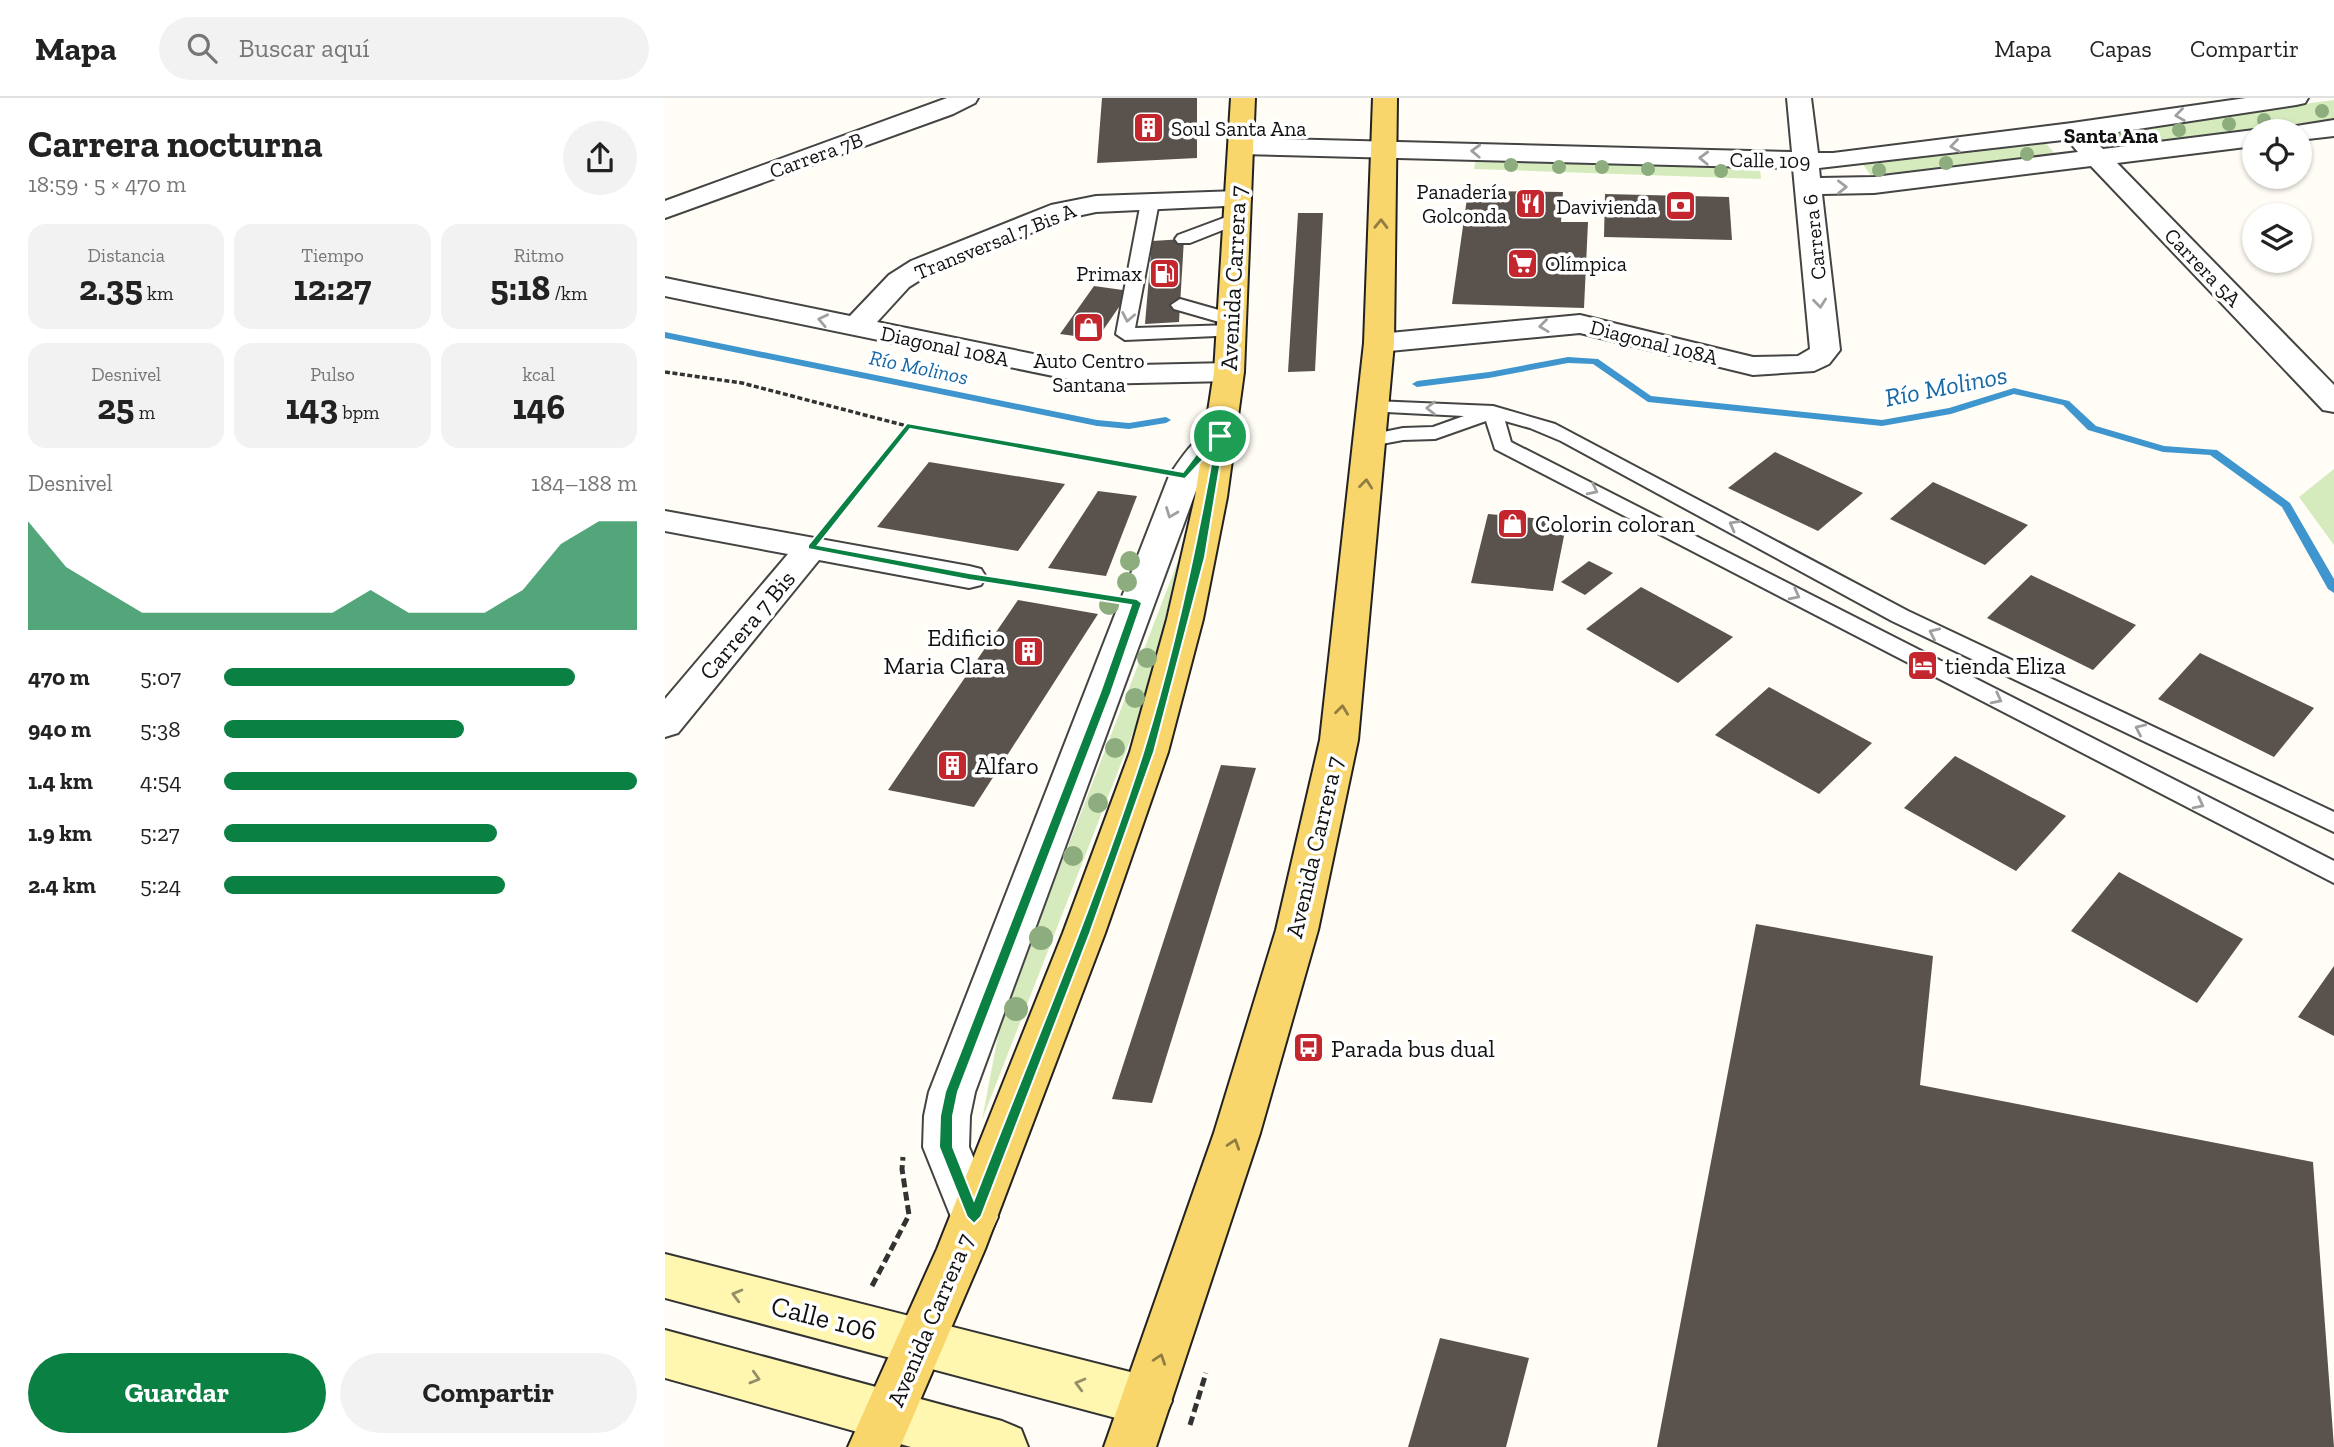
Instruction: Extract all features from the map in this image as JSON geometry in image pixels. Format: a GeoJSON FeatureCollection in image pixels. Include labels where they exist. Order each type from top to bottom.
{"type":"FeatureCollection","features":[{"type":"Feature","properties":{"kind":"main road","name":"Avenida Carrera 7"},"geometry":{"type":"LineString","coordinates":[[882,1431],[974,1217],[1084,933],[1149,752],[1197,569],[1220,436],[1229,372],[1243,98]]}},
{"type":"Feature","properties":{"kind":"main road","name":"Avenida Carrera 7"},"geometry":{"type":"LineString","coordinates":[[1138,1424],[1237,1133],[1297,930],[1339,740],[1379,342],[1385,98]]}},
{"type":"Feature","properties":{"kind":"main road","name":"Calle 106"},"geometry":{"type":"LineString","coordinates":[[665,1276],[921,1343],[1138,1424]]}},
{"type":"Feature","properties":{"kind":"main road"},"geometry":{"type":"LineString","coordinates":[[665,1354],[882,1431],[1002,1447]]}},
{"type":"Feature","properties":{"kind":"street","name":"Carrera 7B"},"geometry":{"type":"LineString","coordinates":[[665,210],[944,109],[966,98]]}},
{"type":"Feature","properties":{"kind":"street","name":"Carrera 6"},"geometry":{"type":"LineString","coordinates":[[1799,98],[1799,178],[1825,350],[1818,358],[1803,365]]}},
{"type":"Feature","properties":{"kind":"street","name":"Calle 109"},"geometry":{"type":"LineString","coordinates":[[1799,178],[1855,160],[2296,98]]}},
{"type":"Feature","properties":{"kind":"street"},"geometry":{"type":"LineString","coordinates":[[2312,131],[2334,128]]}},
{"type":"Feature","properties":{"kind":"street","name":"Carrera 5A"},"geometry":{"type":"LineString","coordinates":[[2072,131],[2334,403]]}},
{"type":"Feature","properties":{"kind":"street","name":"Calle 109"},"geometry":{"type":"LineString","coordinates":[[1240,156],[1799,178],[1874,185],[2242,140]]}},
{"type":"Feature","properties":{"kind":"street","name":"Calle 109"},"geometry":{"type":"LineString","coordinates":[[1382,160],[1658,181]]}},
{"type":"Feature","properties":{"kind":"street","name":"Transversal 7 Bis A"},"geometry":{"type":"LineString","coordinates":[[856,327],[899,281],[921,267],[1080,206],[1150,202],[1238,209]]}},
{"type":"Feature","properties":{"kind":"street","name":"Diagonal 108A"},"geometry":{"type":"LineString","coordinates":[[665,287],[1092,375],[1229,372]]}},
{"type":"Feature","properties":{"kind":"street","name":"Diagonal 108A"},"geometry":{"type":"LineString","coordinates":[[1379,342],[1580,324],[1753,366],[1803,365]]}},
{"type":"Feature","properties":{"kind":"street"},"geometry":{"type":"LineString","coordinates":[[974,1217],[946,1147],[947,1116],[952,1092],[1185,476],[1201,454],[1220,436]]}},
{"type":"Feature","properties":{"kind":"street"},"geometry":{"type":"LineString","coordinates":[[665,521],[969,577]]}},
{"type":"Feature","properties":{"kind":"street","name":"Carrera 7 Bis"},"geometry":{"type":"LineString","coordinates":[[665,724],[812,547]]}},
{"type":"Feature","properties":{"kind":"lane"},"geometry":{"type":"LineString","coordinates":[[1150,202],[1125,334],[1232,326]]}},
{"type":"Feature","properties":{"kind":"lane"},"geometry":{"type":"LineString","coordinates":[[1184,239],[1238,209]]}},
{"type":"Feature","properties":{"kind":"lane"},"geometry":{"type":"LineString","coordinates":[[1180,305],[1232,326]]}},
{"type":"Feature","properties":{"kind":"lane"},"geometry":{"type":"LineString","coordinates":[[1372,423],[1440,407],[1493,412],[1529,420],[1568,437],[1900,616],[2334,823]]}},
{"type":"Feature","properties":{"kind":"lane"},"geometry":{"type":"LineString","coordinates":[[1372,423],[1403,434],[1435,433],[1493,412]]}},
{"type":"Feature","properties":{"kind":"lane"},"geometry":{"type":"LineString","coordinates":[[1493,412],[1502,445],[2334,873]]}},
{"type":"Feature","properties":{"kind":"path"},"geometry":{"type":"LineString","coordinates":[[665,372],[742,383],[907,426],[1185,476]]}},
{"type":"Feature","properties":{"kind":"path","name":"Carrera 7 Bis"},"geometry":{"type":"LineString","coordinates":[[812,547],[907,426]]}},
{"type":"Feature","properties":{"kind":"path"},"geometry":{"type":"LineString","coordinates":[[969,577],[1137,603]]}},
{"type":"Feature","properties":{"kind":"green space"},"geometry":{"type":"Polygon","coordinates":[[[2334,100],[2334,119],[2312,122],[2312,119],[2242,119],[2242,131],[2113,148],[2096,131],[2334,100]]]}},
{"type":"Feature","properties":{"kind":"green space"},"geometry":{"type":"Polygon","coordinates":[[[2044,141],[2056,155],[1872,177],[1862,163],[2044,141]]]}},
{"type":"Feature","properties":{"kind":"green space"},"geometry":{"type":"Polygon","coordinates":[[[1476,158],[1760,168],[1761,179],[1474,169],[1476,158]]]}},
{"type":"Feature","properties":{"kind":"green space"},"geometry":{"type":"Polygon","coordinates":[[[2334,469],[2334,545],[2299,497],[2334,469]]]}},
{"type":"Feature","properties":{"kind":"green space"},"geometry":{"type":"Polygon","coordinates":[[[1180,556],[1145,702],[982,1120],[1001,1020],[1180,556]]]}},
{"type":"Feature","properties":{"kind":"building","name":"Soul Santa Ana"},"geometry":{"type":"Polygon","coordinates":[[[1102,98],[1197,98],[1197,158],[1097,163],[1102,98]]]}},
{"type":"Feature","properties":{"kind":"building","name":"Olímpica"},"geometry":{"type":"Polygon","coordinates":[[[1468,191],[1563,192],[1561,222],[1588,222],[1584,308],[1452,304],[1468,191]]]}},
{"type":"Feature","properties":{"kind":"building"},"geometry":{"type":"Polygon","coordinates":[[[1605,194],[1729,197],[1732,240],[1604,237],[1605,194]]]}},
{"type":"Feature","properties":{"kind":"building"},"geometry":{"type":"Polygon","coordinates":[[[1298,213],[1323,213],[1315,371],[1288,372],[1298,213]]]}},
{"type":"Feature","properties":{"kind":"building","name":"Primax"},"geometry":{"type":"Polygon","coordinates":[[[1184,239],[1179,322],[1145,324],[1152,241],[1184,239]]]}},
{"type":"Feature","properties":{"kind":"building"},"geometry":{"type":"Polygon","coordinates":[[[1094,286],[1130,291],[1097,339],[1060,334],[1094,286]]]}},
{"type":"Feature","properties":{"kind":"building"},"geometry":{"type":"Polygon","coordinates":[[[1775,452],[1863,493],[1818,531],[1728,488],[1775,452]]]}},
{"type":"Feature","properties":{"kind":"building"},"geometry":{"type":"Polygon","coordinates":[[[929,462],[1065,484],[1018,551],[877,527],[929,462]]]}},
{"type":"Feature","properties":{"kind":"building"},"geometry":{"type":"Polygon","coordinates":[[[1933,482],[2028,525],[1985,565],[1890,519],[1933,482]]]}},
{"type":"Feature","properties":{"kind":"building"},"geometry":{"type":"Polygon","coordinates":[[[1098,491],[1137,496],[1106,576],[1048,568],[1098,491]]]}},
{"type":"Feature","properties":{"kind":"building"},"geometry":{"type":"Polygon","coordinates":[[[1488,514],[1567,521],[1553,591],[1471,583],[1488,514]]]}},
{"type":"Feature","properties":{"kind":"building"},"geometry":{"type":"Polygon","coordinates":[[[1589,561],[1613,573],[1585,595],[1561,582],[1589,561]]]}},
{"type":"Feature","properties":{"kind":"building"},"geometry":{"type":"Polygon","coordinates":[[[2031,575],[2136,625],[2093,670],[1987,618],[2031,575]]]}},
{"type":"Feature","properties":{"kind":"building"},"geometry":{"type":"Polygon","coordinates":[[[1641,587],[1733,637],[1678,683],[1586,629],[1641,587]]]}},
{"type":"Feature","properties":{"kind":"building"},"geometry":{"type":"Polygon","coordinates":[[[1018,600],[1098,614],[974,807],[888,790],[1018,600]]]}},
{"type":"Feature","properties":{"kind":"building"},"geometry":{"type":"Polygon","coordinates":[[[2200,653],[2314,708],[2274,757],[2158,699],[2200,653]]]}},
{"type":"Feature","properties":{"kind":"building"},"geometry":{"type":"Polygon","coordinates":[[[1769,687],[1872,743],[1819,794],[1715,735],[1769,687]]]}},
{"type":"Feature","properties":{"kind":"building"},"geometry":{"type":"Polygon","coordinates":[[[1955,756],[2066,816],[2016,871],[1904,808],[1955,756]]]}},
{"type":"Feature","properties":{"kind":"building"},"geometry":{"type":"Polygon","coordinates":[[[1221,765],[1256,768],[1152,1103],[1112,1099],[1221,765]]]}},
{"type":"Feature","properties":{"kind":"building"},"geometry":{"type":"Polygon","coordinates":[[[2119,872],[2243,939],[2197,1003],[2071,931],[2119,872]]]}},
{"type":"Feature","properties":{"kind":"building"},"geometry":{"type":"Polygon","coordinates":[[[1756,924],[1933,956],[1920,1085],[2313,1162],[2334,1447],[1657,1447],[1756,924]]]}},
{"type":"Feature","properties":{"kind":"building"},"geometry":{"type":"Polygon","coordinates":[[[2334,966],[2334,1036],[2298,1017],[2334,966]]]}},
{"type":"Feature","properties":{"kind":"building"},"geometry":{"type":"Polygon","coordinates":[[[1440,1338],[1529,1358],[1506,1447],[1408,1447],[1440,1338]]]}},
{"type":"Feature","properties":{"kind":"waterway","name":"Río Molinos"},"geometry":{"type":"LineString","coordinates":[[665,335],[1097,423],[1129,426],[1166,420]]}},
{"type":"Feature","properties":{"kind":"waterway","name":"Río Molinos"},"geometry":{"type":"LineString","coordinates":[[1417,384],[1489,375],[1568,360],[1595,361],[1648,399],[1882,423],[1951,411],[2014,391],[2066,403],[2092,428],[2163,449],[2213,452],[2286,505],[2334,589]]}},
{"type":"Feature","properties":{"kind":"place","name":"Soul Santa Ana"},"geometry":{"type":"Point","coordinates":[1148,128]}},
{"type":"Feature","properties":{"kind":"place","name":"Panadería Golconda"},"geometry":{"type":"Point","coordinates":[1530,203]}},
{"type":"Feature","properties":{"kind":"place","name":"Davivienda"},"geometry":{"type":"Point","coordinates":[1680,206]}},
{"type":"Feature","properties":{"kind":"place","name":"Olímpica"},"geometry":{"type":"Point","coordinates":[1522,263]}},
{"type":"Feature","properties":{"kind":"place","name":"Primax"},"geometry":{"type":"Point","coordinates":[1165,273]}},
{"type":"Feature","properties":{"kind":"place","name":"Auto Centro Santana"},"geometry":{"type":"Point","coordinates":[1089,328]}},
{"type":"Feature","properties":{"kind":"place","name":"Colorin coloran"},"geometry":{"type":"Point","coordinates":[1512,523]}},
{"type":"Feature","properties":{"kind":"place","name":"Edificio Maria Clara"},"geometry":{"type":"Point","coordinates":[1028,651]}},
{"type":"Feature","properties":{"kind":"place","name":"tienda Eliza"},"geometry":{"type":"Point","coordinates":[1922,665]}},
{"type":"Feature","properties":{"kind":"place","name":"Alfaro"},"geometry":{"type":"Point","coordinates":[952,765]}},
{"type":"Feature","properties":{"kind":"place","name":"Parada bus dual"},"geometry":{"type":"Point","coordinates":[1308,1048]}},
{"type":"Feature","properties":{"kind":"district","name":"Santa Ana"},"geometry":{"type":"Point","coordinates":[2111,135]}},
{"type":"Feature","properties":{"kind":"route"},"geometry":{"type":"LineString","coordinates":[[907,426],[1185,476],[1201,454],[1220,436],[1200,557],[1149,752],[1084,933],[974,1217],[946,1147],[947,1116],[952,1092],[1137,603],[969,577],[812,547],[907,426]]}}]}
